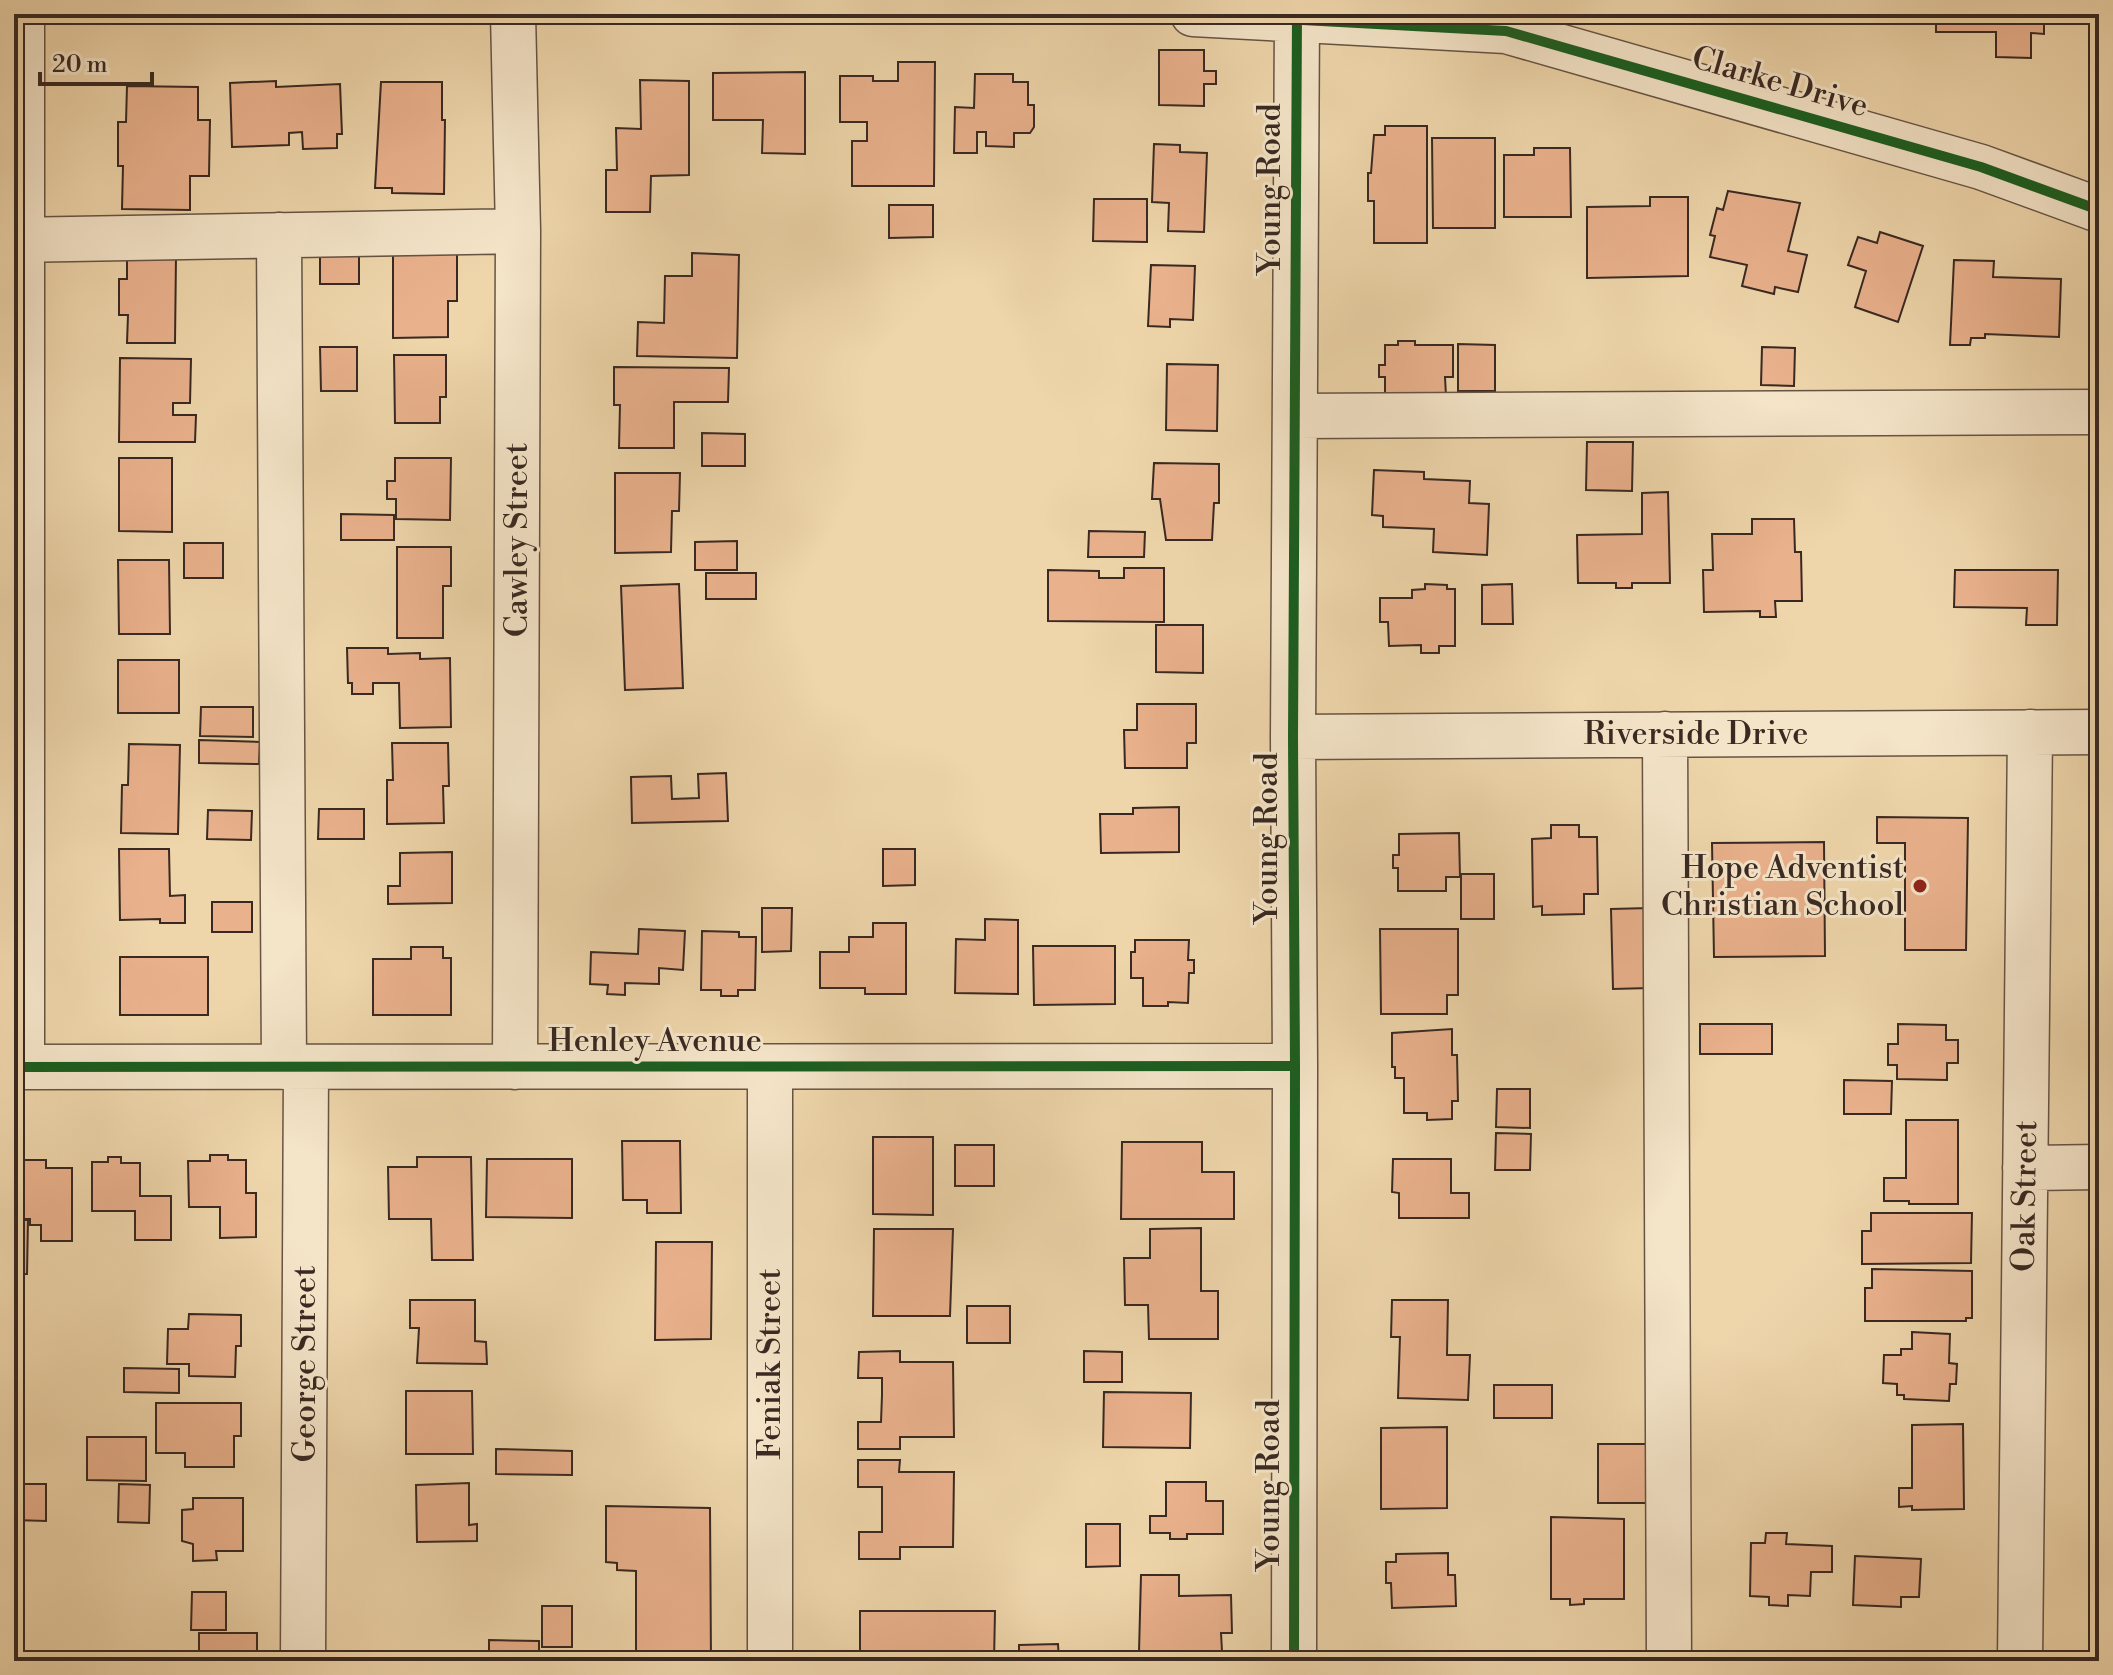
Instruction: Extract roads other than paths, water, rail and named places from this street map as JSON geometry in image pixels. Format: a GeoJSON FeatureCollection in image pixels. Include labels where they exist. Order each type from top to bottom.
{"type":"FeatureCollection","features":[{"type":"Feature","properties":{"kind":"street"},"geometry":{"type":"LineString","coordinates":[[18,1067],[18,240],[22,14]]}},
{"type":"Feature","properties":{"kind":"street","name":"Cawley Street"},"geometry":{"type":"LineString","coordinates":[[513,14],[518,231],[515,1067]]}},
{"type":"Feature","properties":{"kind":"street","name":"Clarke Drive"},"geometry":{"type":"LineString","coordinates":[[1193,14],[1506,31],[1981,167],[2099,210]]}},
{"type":"Feature","properties":{"kind":"street","name":"Young Road"},"geometry":{"type":"LineString","coordinates":[[1294,1661],[1293,737],[1297,18]]}},
{"type":"Feature","properties":{"kind":"street"},"geometry":{"type":"LineString","coordinates":[[18,240],[518,231]]}},
{"type":"Feature","properties":{"kind":"street","name":"George Street"},"geometry":{"type":"LineString","coordinates":[[279,235],[303,1661]]}},
{"type":"Feature","properties":{"kind":"street"},"geometry":{"type":"LineString","coordinates":[[1295,416],[2099,412]]}},
{"type":"Feature","properties":{"kind":"street","name":"Oak Street"},"geometry":{"type":"LineString","coordinates":[[2020,1661],[2030,732]]}},
{"type":"Feature","properties":{"kind":"street","name":"Riverside Drive"},"geometry":{"type":"LineString","coordinates":[[1293,737],[2099,732]]}},
{"type":"Feature","properties":{"kind":"street"},"geometry":{"type":"LineString","coordinates":[[1665,734],[1669,1661]]}},
{"type":"Feature","properties":{"kind":"street","name":"Henley Avenue"},"geometry":{"type":"LineString","coordinates":[[18,1067],[1295,1066]]}},
{"type":"Feature","properties":{"kind":"street","name":"Feniak Street"},"geometry":{"type":"LineString","coordinates":[[770,1067],[770,1661]]}},
{"type":"Feature","properties":{"kind":"street"},"geometry":{"type":"LineString","coordinates":[[2025,1168],[2099,1167]]}},
{"type":"Feature","properties":{"kind":"place","name":"Hope Adventist Christian School"},"geometry":{"type":"Point","coordinates":[1920,886]}}]}
